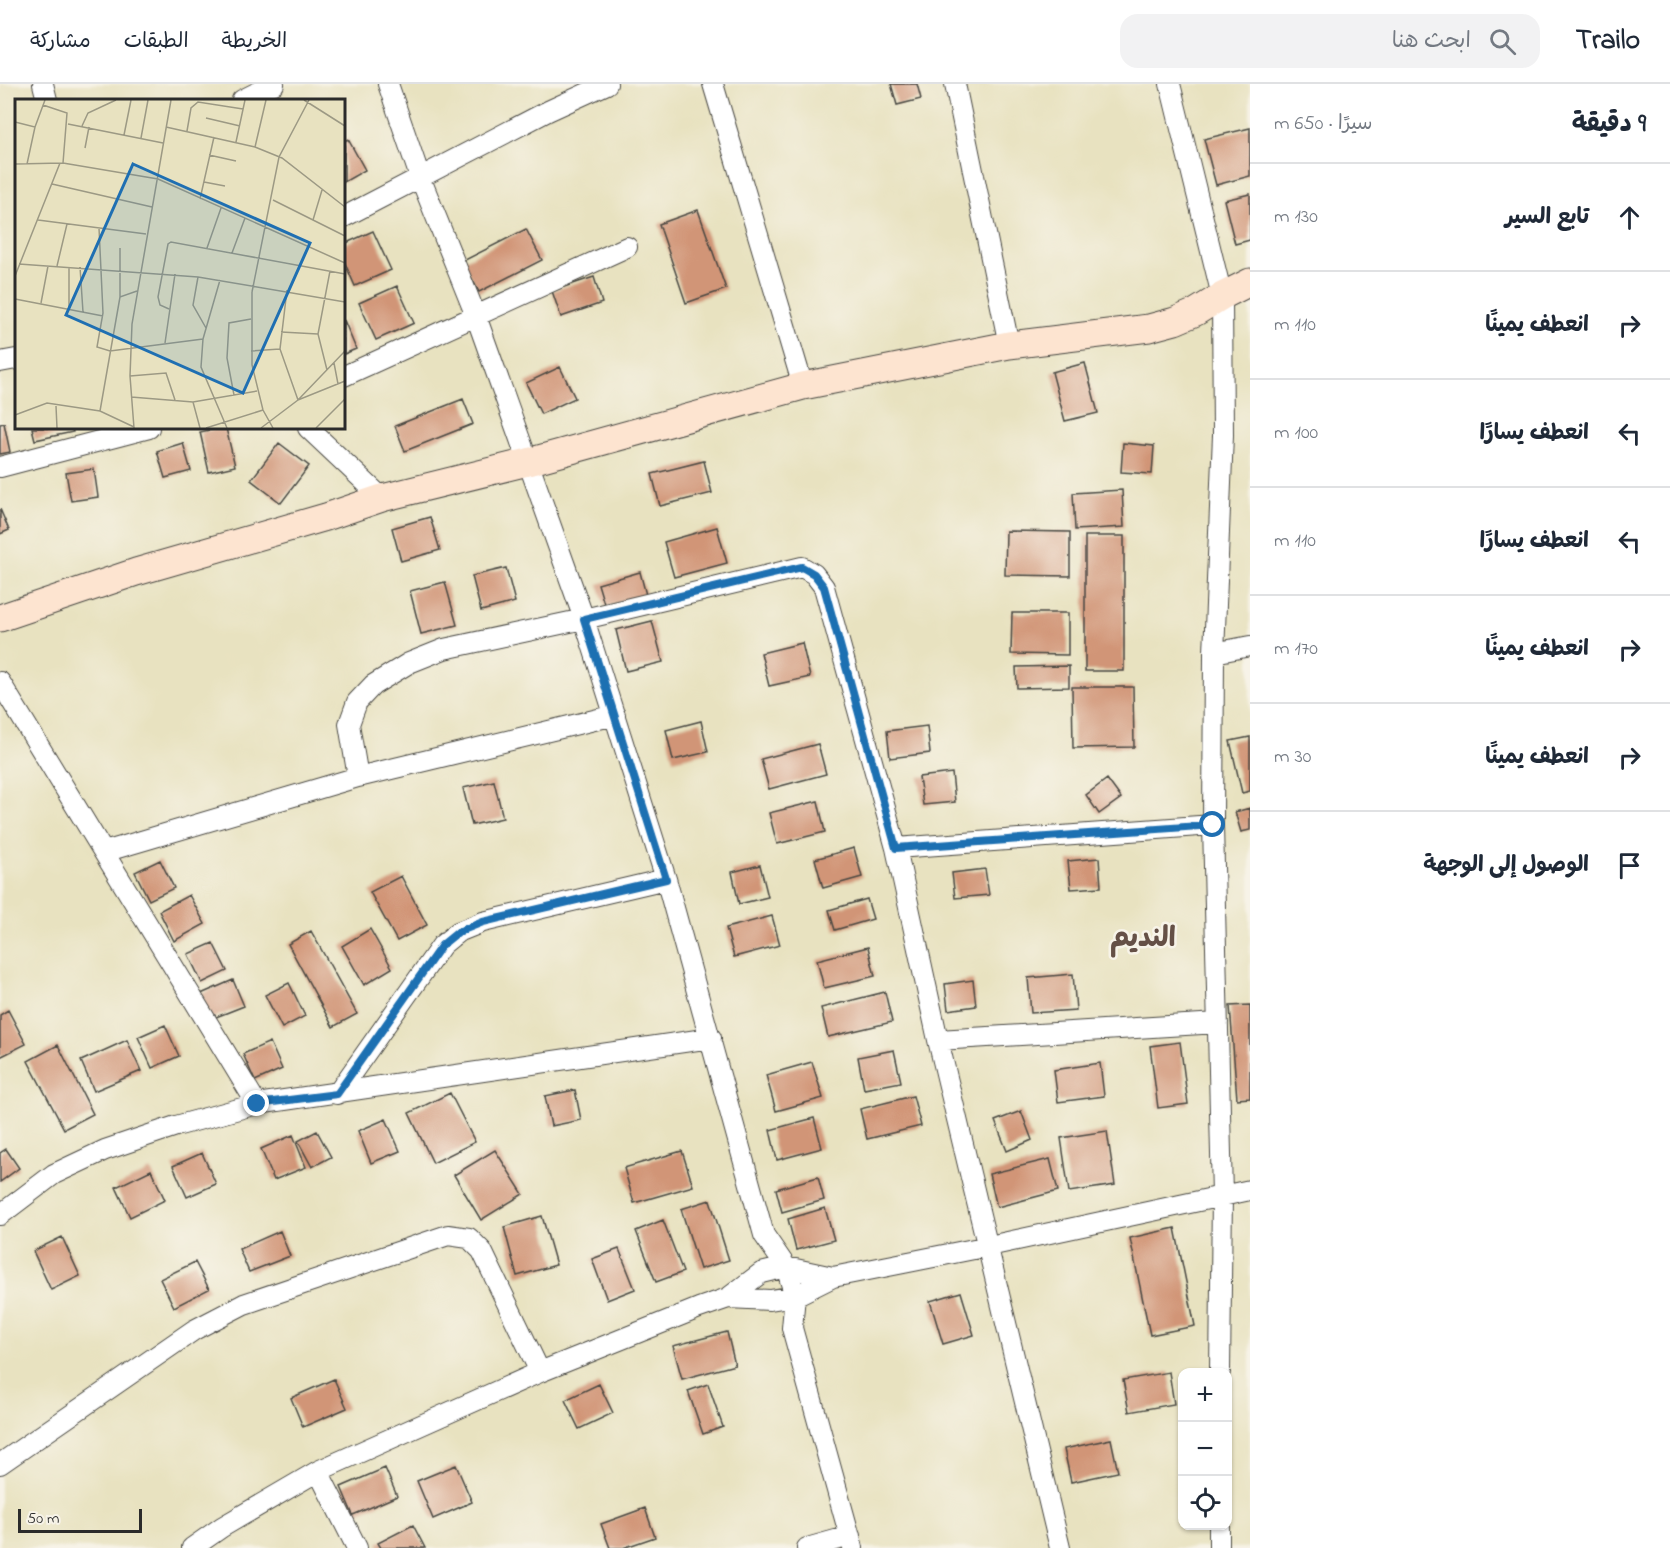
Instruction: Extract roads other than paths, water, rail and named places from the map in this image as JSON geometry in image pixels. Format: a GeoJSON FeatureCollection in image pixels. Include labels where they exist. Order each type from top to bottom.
{"type":"FeatureCollection","features":[{"type":"Feature","properties":{"kind":"main road"},"geometry":{"type":"LineString","coordinates":[[0,618],[136,572],[326,517],[382,498],[528,462],[803,386],[1009,345],[1158,326],[1196,312],[1250,282]]}},
{"type":"Feature","properties":{"kind":"street"},"geometry":{"type":"LineString","coordinates":[[245,99],[274,84]]}},
{"type":"Feature","properties":{"kind":"street"},"geometry":{"type":"LineString","coordinates":[[388,84],[420,177],[476,316],[584,619],[666,879],[764,1235],[786,1267],[795,1296],[792,1328],[852,1542],[807,1548]]}},
{"type":"Feature","properties":{"kind":"street"},"geometry":{"type":"LineString","coordinates":[[345,216],[548,111],[606,84]]}},
{"type":"Feature","properties":{"kind":"street"},"geometry":{"type":"LineString","coordinates":[[713,84],[803,386]]}},
{"type":"Feature","properties":{"kind":"street"},"geometry":{"type":"LineString","coordinates":[[955,84],[1009,345]]}},
{"type":"Feature","properties":{"kind":"street"},"geometry":{"type":"LineString","coordinates":[[1170,84],[1222,296],[1223,435],[1215,653],[1213,825],[1222,1195],[1220,1368]]}},
{"type":"Feature","properties":{"kind":"street"},"geometry":{"type":"LineString","coordinates":[[345,375],[627,247]]}},
{"type":"Feature","properties":{"kind":"street"},"geometry":{"type":"LineString","coordinates":[[0,362],[15,359]]}},
{"type":"Feature","properties":{"kind":"street"},"geometry":{"type":"LineString","coordinates":[[0,467],[145,429]]}},
{"type":"Feature","properties":{"kind":"street"},"geometry":{"type":"LineString","coordinates":[[309,429],[382,498]]}},
{"type":"Feature","properties":{"kind":"street"},"geometry":{"type":"LineString","coordinates":[[358,777],[349,724],[357,702],[373,685],[409,663],[444,649],[584,619],[802,567],[814,574],[824,587],[896,848],[938,1040],[1060,1548]]}},
{"type":"Feature","properties":{"kind":"street"},"geometry":{"type":"LineString","coordinates":[[1215,653],[1250,646]]}},
{"type":"Feature","properties":{"kind":"street"},"geometry":{"type":"LineString","coordinates":[[0,682],[257,1104]]}},
{"type":"Feature","properties":{"kind":"street"},"geometry":{"type":"LineString","coordinates":[[104,852],[358,777],[615,714]]}},
{"type":"Feature","properties":{"kind":"street"},"geometry":{"type":"LineString","coordinates":[[896,848],[1213,825]]}},
{"type":"Feature","properties":{"kind":"street"},"geometry":{"type":"LineString","coordinates":[[337,1094],[442,945],[458,932],[483,922],[666,879]]}},
{"type":"Feature","properties":{"kind":"street"},"geometry":{"type":"LineString","coordinates":[[938,1040],[1218,1023]]}},
{"type":"Feature","properties":{"kind":"street"},"geometry":{"type":"LineString","coordinates":[[0,1215],[54,1174],[105,1150],[176,1126],[257,1104],[711,1038]]}},
{"type":"Feature","properties":{"kind":"street"},"geometry":{"type":"LineString","coordinates":[[728,1298],[770,1300],[795,1296],[833,1277],[1250,1190]]}},
{"type":"Feature","properties":{"kind":"street"},"geometry":{"type":"LineString","coordinates":[[0,1464],[194,1330],[234,1309],[448,1235],[469,1238],[482,1251],[540,1372]]}},
{"type":"Feature","properties":{"kind":"street"},"geometry":{"type":"LineString","coordinates":[[764,1235],[761,1273],[770,1300],[792,1328]]}},
{"type":"Feature","properties":{"kind":"street"},"geometry":{"type":"LineString","coordinates":[[192,1548],[222,1527],[318,1471],[540,1372],[728,1298],[761,1273],[786,1267],[833,1277]]}},
{"type":"Feature","properties":{"kind":"street"},"geometry":{"type":"LineString","coordinates":[[318,1471],[357,1548]]}},
{"type":"Feature","properties":{"kind":"street"},"geometry":{"type":"LineString","coordinates":[[1218,1548],[1219,1530]]}},
{"type":"Feature","properties":{"kind":"district","name":"النديم"},"geometry":{"type":"Point","coordinates":[1143,936]}}]}
